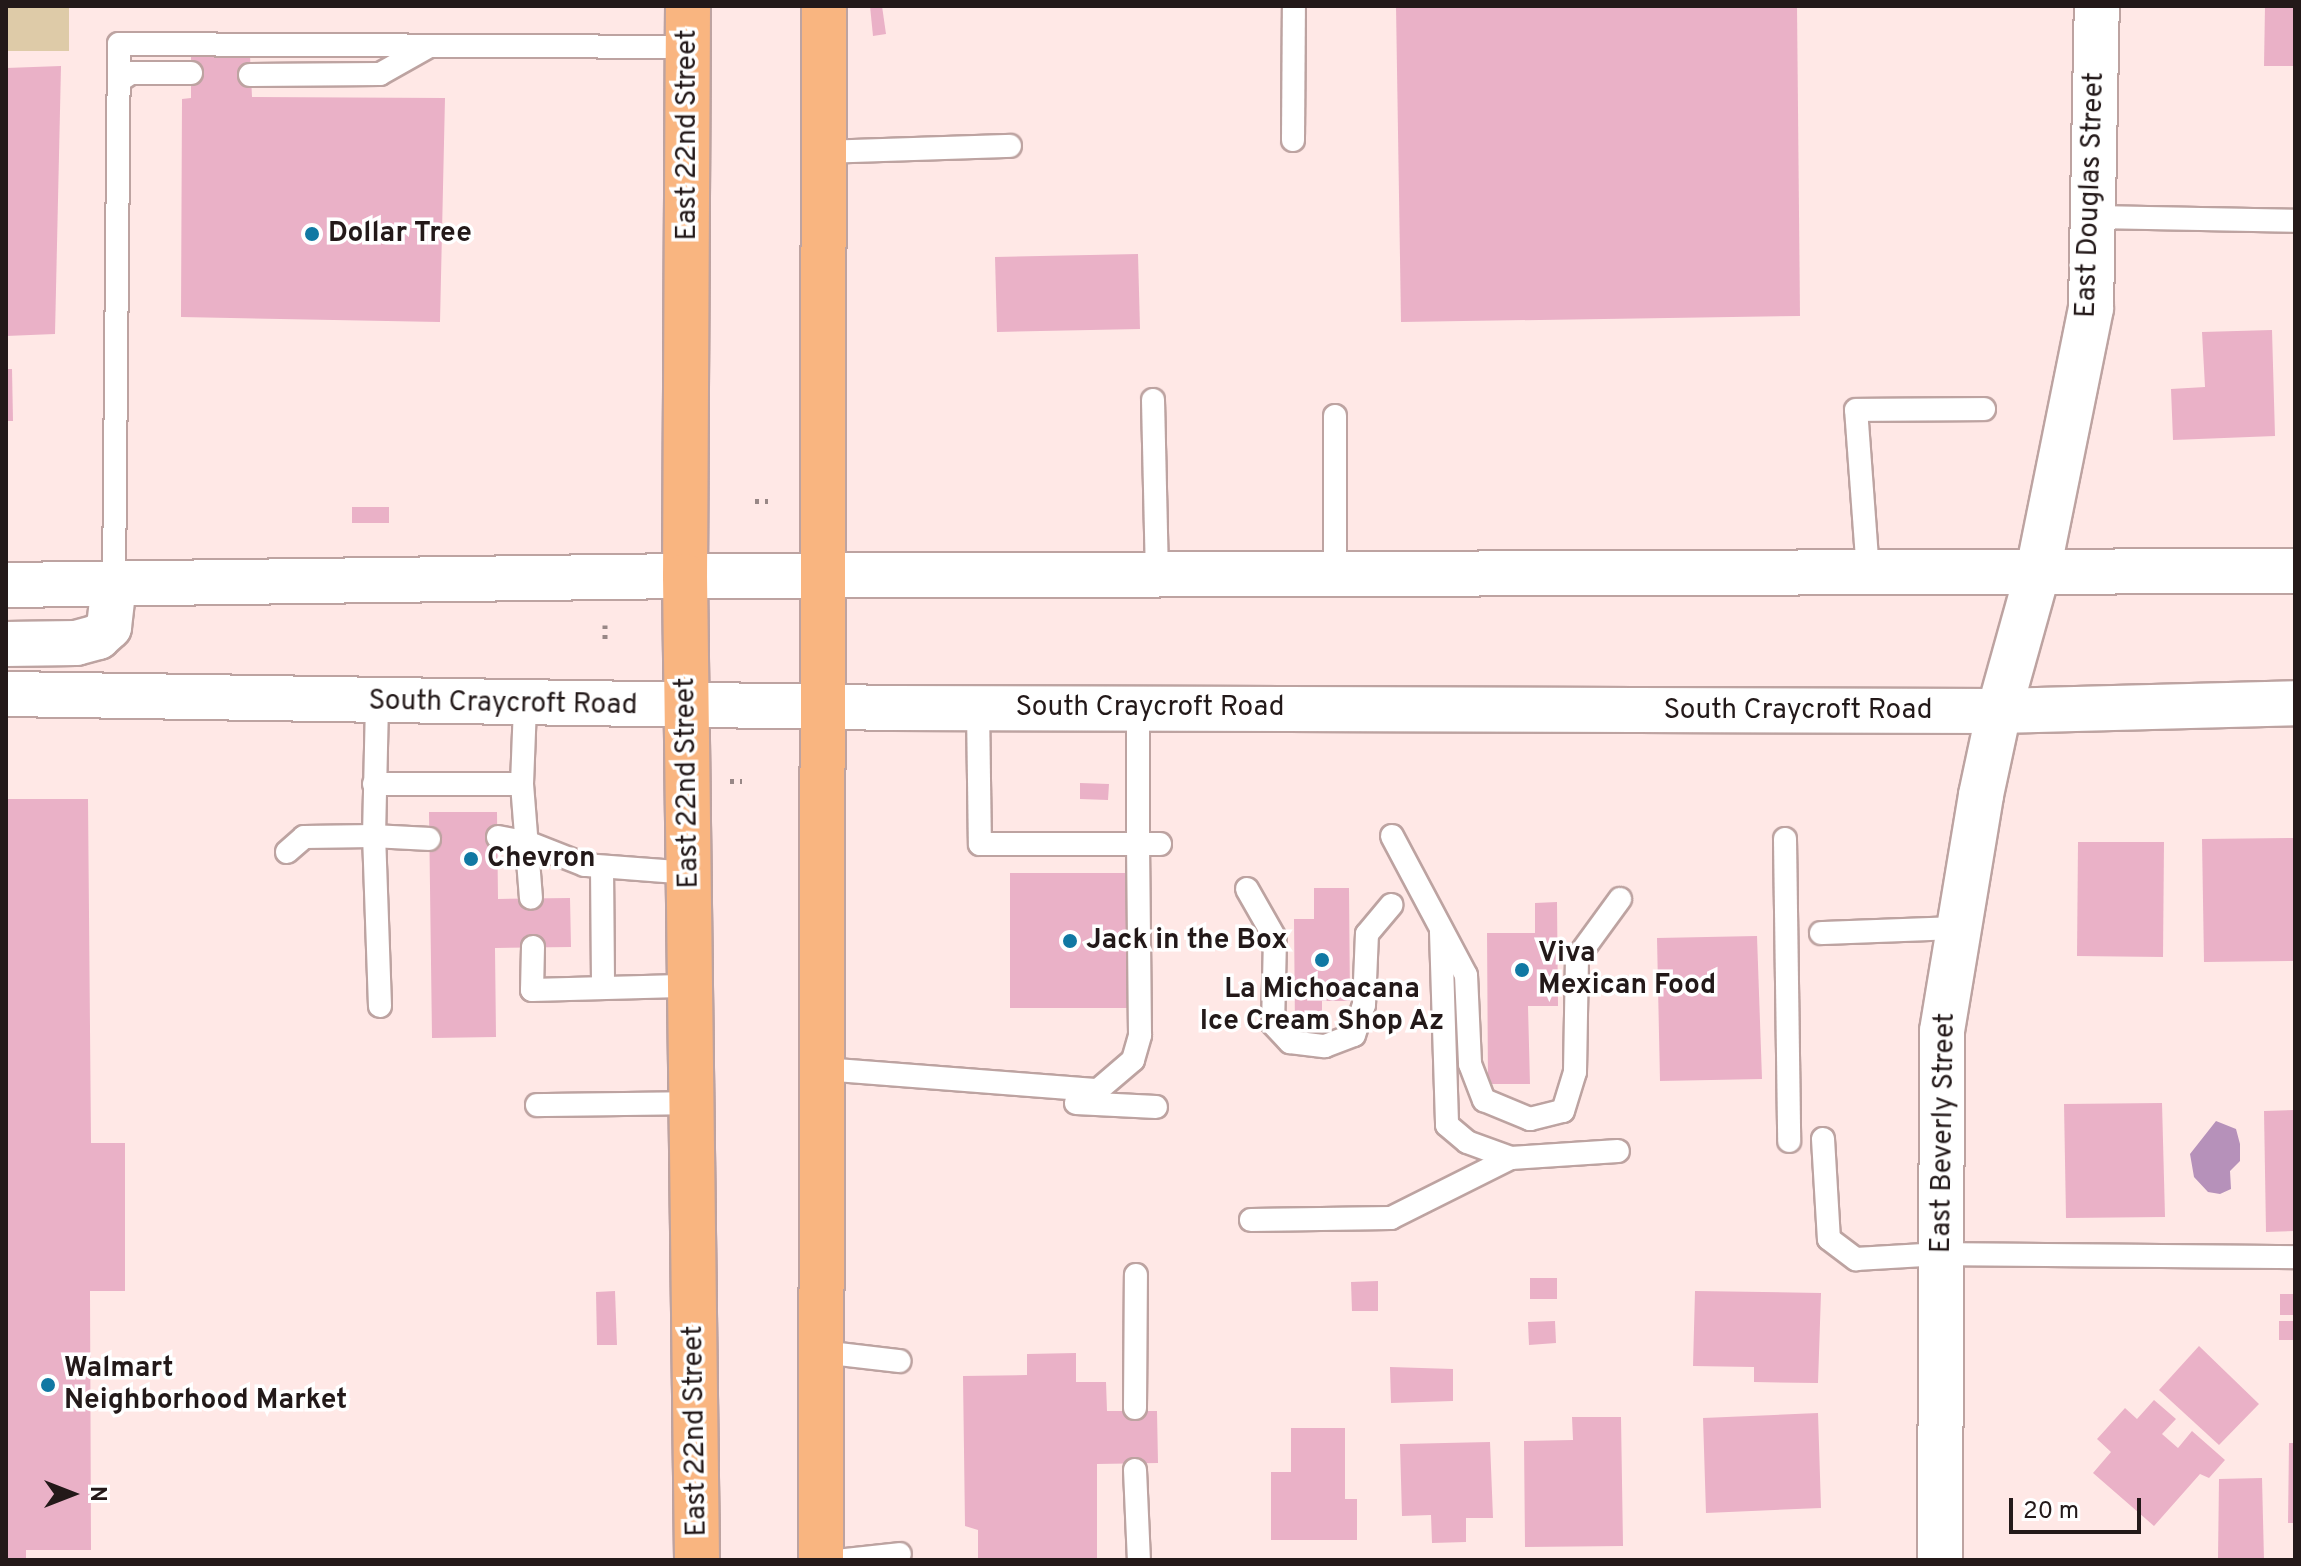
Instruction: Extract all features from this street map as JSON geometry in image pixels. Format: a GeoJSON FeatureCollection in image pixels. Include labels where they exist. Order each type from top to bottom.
{"type":"FeatureCollection","features":[{"type":"Feature","properties":{"kind":"main road"},"geometry":{"type":"LineString","coordinates":[[821,1560],[826,577],[824,6]]}},
{"type":"Feature","properties":{"kind":"main road","name":"East Douglas Street"},"geometry":{"type":"LineString","coordinates":[[2038,571],[2091,308],[2097,6]]}},
{"type":"Feature","properties":{"kind":"main road","name":"East 22nd Street"},"geometry":{"type":"LineString","coordinates":[[688,27],[685,576],[697,1560]]}},
{"type":"Feature","properties":{"kind":"main road","name":"East Beverly Street"},"geometry":{"type":"LineString","coordinates":[[1940,1560],[1942,1031],[1999,711],[2038,571]]}},
{"type":"Feature","properties":{"kind":"main road"},"geometry":{"type":"LineString","coordinates":[[6,585],[685,576],[2295,571]]}},
{"type":"Feature","properties":{"kind":"main road"},"geometry":{"type":"LineString","coordinates":[[6,644],[76,643],[98,637],[109,627],[114,584]]}},
{"type":"Feature","properties":{"kind":"main road","name":"South Craycroft Road"},"geometry":{"type":"LineString","coordinates":[[6,694],[687,707],[1999,711],[2295,703]]}},
{"type":"Feature","properties":{"kind":"lane"},"geometry":{"type":"LineString","coordinates":[[1293,140],[1294,6]]}},
{"type":"Feature","properties":{"kind":"lane"},"geometry":{"type":"LineString","coordinates":[[114,584],[119,44],[429,46],[688,27]]}},
{"type":"Feature","properties":{"kind":"lane"},"geometry":{"type":"LineString","coordinates":[[250,75],[380,74],[429,46]]}},
{"type":"Feature","properties":{"kind":"lane"},"geometry":{"type":"LineString","coordinates":[[119,81],[131,73],[191,73]]}},
{"type":"Feature","properties":{"kind":"lane"},"geometry":{"type":"LineString","coordinates":[[825,152],[1010,146]]}},
{"type":"Feature","properties":{"kind":"lane"},"geometry":{"type":"LineString","coordinates":[[2093,217],[2295,221]]}},
{"type":"Feature","properties":{"kind":"lane"},"geometry":{"type":"LineString","coordinates":[[1153,400],[1157,575]]}},
{"type":"Feature","properties":{"kind":"lane"},"geometry":{"type":"LineString","coordinates":[[1868,572],[1856,410],[1984,409]]}},
{"type":"Feature","properties":{"kind":"lane"},"geometry":{"type":"LineString","coordinates":[[1335,416],[1335,575]]}},
{"type":"Feature","properties":{"kind":"lane"},"geometry":{"type":"LineString","coordinates":[[377,701],[374,836],[380,1006]]}},
{"type":"Feature","properties":{"kind":"lane"},"geometry":{"type":"LineString","coordinates":[[525,705],[522,784],[531,898]]}},
{"type":"Feature","properties":{"kind":"lane"},"geometry":{"type":"LineString","coordinates":[[978,708],[980,844],[1149,844]]}},
{"type":"Feature","properties":{"kind":"lane"},"geometry":{"type":"LineString","coordinates":[[823,1069],[1098,1090],[1133,1060],[1140,1035],[1149,844],[1138,708]]}},
{"type":"Feature","properties":{"kind":"lane"},"geometry":{"type":"LineString","coordinates":[[374,784],[522,784]]}},
{"type":"Feature","properties":{"kind":"lane"},"geometry":{"type":"LineString","coordinates":[[1392,836],[1466,975],[1470,1064],[1484,1100],[1530,1119],[1563,1111],[1575,1072],[1577,958],[1620,899]]}},
{"type":"Feature","properties":{"kind":"lane"},"geometry":{"type":"LineString","coordinates":[[287,852],[304,837],[429,839]]}},
{"type":"Feature","properties":{"kind":"lane"},"geometry":{"type":"LineString","coordinates":[[498,837],[529,843],[585,865],[689,873]]}},
{"type":"Feature","properties":{"kind":"lane"},"geometry":{"type":"LineString","coordinates":[[1785,839],[1789,1141]]}},
{"type":"Feature","properties":{"kind":"lane"},"geometry":{"type":"LineString","coordinates":[[602,867],[603,988]]}},
{"type":"Feature","properties":{"kind":"lane"},"geometry":{"type":"LineString","coordinates":[[1247,889],[1275,938],[1273,1024],[1290,1042],[1325,1046],[1354,1035],[1364,1005],[1367,934],[1391,905]]}},
{"type":"Feature","properties":{"kind":"lane"},"geometry":{"type":"LineString","coordinates":[[1441,927],[1447,1125],[1467,1142],[1511,1158]]}},
{"type":"Feature","properties":{"kind":"lane"},"geometry":{"type":"LineString","coordinates":[[1821,933],[1959,928]]}},
{"type":"Feature","properties":{"kind":"lane"},"geometry":{"type":"LineString","coordinates":[[533,947],[532,990],[690,986]]}},
{"type":"Feature","properties":{"kind":"lane"},"geometry":{"type":"LineString","coordinates":[[980,1082],[1007,1099],[1156,1107]]}},
{"type":"Feature","properties":{"kind":"lane"},"geometry":{"type":"LineString","coordinates":[[537,1105],[692,1103]]}},
{"type":"Feature","properties":{"kind":"lane"},"geometry":{"type":"LineString","coordinates":[[1823,1139],[1829,1239],[1856,1259],[1941,1254],[2295,1257]]}},
{"type":"Feature","properties":{"kind":"lane"},"geometry":{"type":"LineString","coordinates":[[1251,1220],[1391,1218],[1511,1158],[1618,1151]]}},
{"type":"Feature","properties":{"kind":"lane"},"geometry":{"type":"LineString","coordinates":[[1135,1408],[1136,1275]]}},
{"type":"Feature","properties":{"kind":"lane"},"geometry":{"type":"LineString","coordinates":[[822,1352],[899,1361]]}},
{"type":"Feature","properties":{"kind":"lane"},"geometry":{"type":"LineString","coordinates":[[1135,1470],[1139,1560]]}},
{"type":"Feature","properties":{"kind":"lane"},"geometry":{"type":"LineString","coordinates":[[845,1560],[900,1554]]}},
{"type":"Feature","properties":{"kind":"path"},"geometry":{"type":"LineString","coordinates":[[755,501],[768,501]]}},
{"type":"Feature","properties":{"kind":"path"},"geometry":{"type":"LineString","coordinates":[[605,625],[605,641]]}},
{"type":"Feature","properties":{"kind":"shaded area"},"geometry":{"type":"Polygon","coordinates":[[[6,8],[69,8],[69,51],[6,51],[6,8]]]}},
{"type":"Feature","properties":{"kind":"shaded area"},"geometry":{"type":"Polygon","coordinates":[[[2216,1121],[2236,1129],[2240,1144],[2240,1161],[2230,1171],[2231,1189],[2220,1194],[2208,1192],[2194,1177],[2190,1154],[2216,1121]]]}},
{"type":"Feature","properties":{"kind":"building"},"geometry":{"type":"Polygon","coordinates":[[[870,6],[882,6],[886,34],[873,36],[870,6]]]}},
{"type":"Feature","properties":{"kind":"building"},"geometry":{"type":"Polygon","coordinates":[[[1396,6],[1797,6],[1800,316],[1401,322],[1396,6]]]}},
{"type":"Feature","properties":{"kind":"building"},"geometry":{"type":"Polygon","coordinates":[[[2265,6],[2295,6],[2295,66],[2264,66],[2265,6]]]}},
{"type":"Feature","properties":{"kind":"building","name":"Dollar Tree"},"geometry":{"type":"Polygon","coordinates":[[[191,55],[250,55],[252,97],[445,98],[440,322],[181,317],[182,99],[191,98],[191,55]]]}},
{"type":"Feature","properties":{"kind":"building"},"geometry":{"type":"Polygon","coordinates":[[[61,66],[55,334],[6,336],[6,68],[61,66]]]}},
{"type":"Feature","properties":{"kind":"building"},"geometry":{"type":"Polygon","coordinates":[[[1138,254],[1140,329],[997,332],[995,257],[1138,254]]]}},
{"type":"Feature","properties":{"kind":"building"},"geometry":{"type":"Polygon","coordinates":[[[2272,330],[2275,436],[2173,440],[2171,389],[2205,387],[2202,332],[2272,330]]]}},
{"type":"Feature","properties":{"kind":"building"},"geometry":{"type":"Polygon","coordinates":[[[6,369],[12,369],[13,421],[6,421],[6,369]]]}},
{"type":"Feature","properties":{"kind":"building"},"geometry":{"type":"Polygon","coordinates":[[[352,507],[389,507],[389,523],[352,523],[352,507]]]}},
{"type":"Feature","properties":{"kind":"building"},"geometry":{"type":"Polygon","coordinates":[[[1080,783],[1109,784],[1108,800],[1080,799],[1080,783]]]}},
{"type":"Feature","properties":{"kind":"building","name":"Walmart Neighborhood Market"},"geometry":{"type":"Polygon","coordinates":[[[6,799],[88,799],[91,1143],[125,1143],[125,1291],[90,1291],[91,1550],[26,1550],[26,1560],[6,1560],[6,799]]]}},
{"type":"Feature","properties":{"kind":"building"},"geometry":{"type":"Polygon","coordinates":[[[429,812],[497,812],[498,899],[570,898],[571,947],[495,948],[496,1037],[432,1038],[429,812]]]}},
{"type":"Feature","properties":{"kind":"building"},"geometry":{"type":"Polygon","coordinates":[[[2295,838],[2295,961],[2204,962],[2202,839],[2295,838]]]}},
{"type":"Feature","properties":{"kind":"building"},"geometry":{"type":"Polygon","coordinates":[[[2078,842],[2164,842],[2163,957],[2077,956],[2078,842]]]}},
{"type":"Feature","properties":{"kind":"building","name":"Jack in the Box"},"geometry":{"type":"Polygon","coordinates":[[[1010,873],[1129,873],[1129,1008],[1010,1008],[1010,873]]]}},
{"type":"Feature","properties":{"kind":"building","name":"La Michoacana Ice Cream Shop Az"},"geometry":{"type":"Polygon","coordinates":[[[1314,888],[1349,888],[1350,1001],[1322,1001],[1322,1030],[1295,1030],[1294,919],[1314,919],[1314,888]]]}},
{"type":"Feature","properties":{"kind":"building","name":"Viva Mexican Food"},"geometry":{"type":"Polygon","coordinates":[[[1557,902],[1558,1006],[1528,1006],[1530,1084],[1488,1084],[1487,933],[1535,933],[1535,903],[1557,902]]]}},
{"type":"Feature","properties":{"kind":"building"},"geometry":{"type":"Polygon","coordinates":[[[1757,936],[1762,1079],[1660,1081],[1657,938],[1757,936]]]}},
{"type":"Feature","properties":{"kind":"building"},"geometry":{"type":"Polygon","coordinates":[[[2162,1103],[2165,1217],[2066,1218],[2064,1104],[2162,1103]]]}},
{"type":"Feature","properties":{"kind":"building"},"geometry":{"type":"Polygon","coordinates":[[[2295,1110],[2295,1231],[2266,1232],[2264,1111],[2295,1110]]]}},
{"type":"Feature","properties":{"kind":"building"},"geometry":{"type":"Polygon","coordinates":[[[1530,1278],[1557,1278],[1557,1299],[1530,1299],[1530,1278]]]}},
{"type":"Feature","properties":{"kind":"building"},"geometry":{"type":"Polygon","coordinates":[[[1378,1281],[1378,1311],[1352,1311],[1351,1282],[1378,1281]]]}},
{"type":"Feature","properties":{"kind":"building"},"geometry":{"type":"Polygon","coordinates":[[[615,1291],[617,1345],[597,1345],[596,1292],[615,1291]]]}},
{"type":"Feature","properties":{"kind":"building"},"geometry":{"type":"Polygon","coordinates":[[[1695,1291],[1821,1293],[1818,1383],[1754,1382],[1754,1367],[1693,1366],[1695,1291]]]}},
{"type":"Feature","properties":{"kind":"building"},"geometry":{"type":"Polygon","coordinates":[[[2280,1294],[2295,1294],[2295,1315],[2280,1315],[2280,1294]]]}},
{"type":"Feature","properties":{"kind":"building"},"geometry":{"type":"Polygon","coordinates":[[[1555,1321],[1556,1343],[1529,1345],[1528,1322],[1555,1321]]]}},
{"type":"Feature","properties":{"kind":"building"},"geometry":{"type":"Polygon","coordinates":[[[2279,1321],[2295,1321],[2295,1340],[2279,1340],[2279,1321]]]}},
{"type":"Feature","properties":{"kind":"building"},"geometry":{"type":"Polygon","coordinates":[[[2199,1346],[2259,1404],[2219,1445],[2159,1390],[2199,1346]]]}},
{"type":"Feature","properties":{"kind":"building"},"geometry":{"type":"Polygon","coordinates":[[[1076,1353],[1076,1382],[1106,1382],[1107,1411],[1157,1411],[1158,1463],[1097,1464],[1097,1560],[978,1560],[978,1530],[965,1526],[963,1376],[1027,1375],[1027,1354],[1076,1353]]]}},
{"type":"Feature","properties":{"kind":"building"},"geometry":{"type":"Polygon","coordinates":[[[1390,1367],[1453,1369],[1453,1401],[1391,1403],[1390,1367]]]}},
{"type":"Feature","properties":{"kind":"building"},"geometry":{"type":"Polygon","coordinates":[[[2154,1400],[2176,1419],[2162,1434],[2178,1448],[2192,1431],[2225,1460],[2209,1478],[2200,1474],[2154,1526],[2093,1473],[2111,1452],[2097,1439],[2125,1408],[2137,1419],[2154,1400]]]}},
{"type":"Feature","properties":{"kind":"building"},"geometry":{"type":"Polygon","coordinates":[[[1818,1413],[1821,1508],[1706,1513],[1703,1418],[1818,1413]]]}},
{"type":"Feature","properties":{"kind":"building"},"geometry":{"type":"Polygon","coordinates":[[[1572,1417],[1621,1417],[1623,1546],[1525,1547],[1524,1441],[1573,1440],[1572,1417]]]}},
{"type":"Feature","properties":{"kind":"building"},"geometry":{"type":"Polygon","coordinates":[[[1291,1428],[1345,1428],[1345,1499],[1357,1499],[1357,1540],[1271,1540],[1271,1472],[1291,1472],[1291,1428]]]}},
{"type":"Feature","properties":{"kind":"building"},"geometry":{"type":"Polygon","coordinates":[[[1490,1442],[1493,1518],[1466,1518],[1466,1542],[1432,1543],[1431,1515],[1402,1516],[1400,1444],[1490,1442]]]}},
{"type":"Feature","properties":{"kind":"building"},"geometry":{"type":"Polygon","coordinates":[[[2289,1443],[2295,1443],[2295,1523],[2288,1523],[2289,1443]]]}},
{"type":"Feature","properties":{"kind":"building"},"geometry":{"type":"Polygon","coordinates":[[[2262,1478],[2264,1560],[2218,1560],[2219,1479],[2262,1478]]]}},
{"type":"Feature","properties":{"kind":"place","name":"Dollar Tree"},"geometry":{"type":"Point","coordinates":[312,234]}},
{"type":"Feature","properties":{"kind":"place","name":"Chevron"},"geometry":{"type":"Point","coordinates":[471,859]}},
{"type":"Feature","properties":{"kind":"place","name":"Jack in the Box"},"geometry":{"type":"Point","coordinates":[1070,941]}},
{"type":"Feature","properties":{"kind":"place","name":"La Michoacana Ice Cream Shop Az"},"geometry":{"type":"Point","coordinates":[1322,960]}},
{"type":"Feature","properties":{"kind":"place","name":"Viva Mexican Food"},"geometry":{"type":"Point","coordinates":[1522,970]}},
{"type":"Feature","properties":{"kind":"place","name":"Walmart Neighborhood Market"},"geometry":{"type":"Point","coordinates":[48,1385]}}]}
